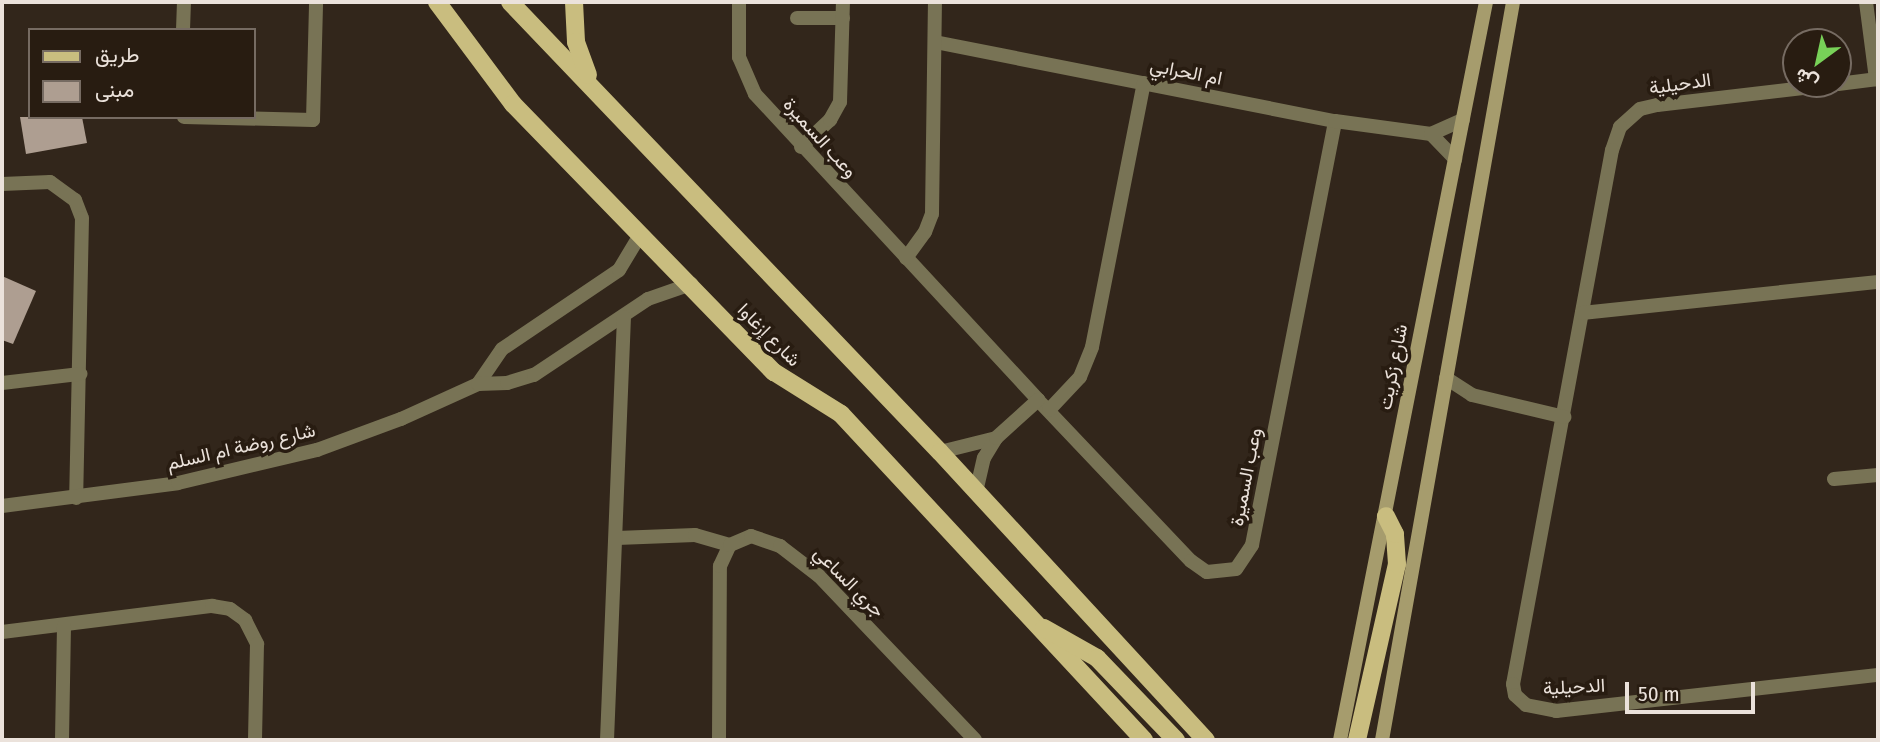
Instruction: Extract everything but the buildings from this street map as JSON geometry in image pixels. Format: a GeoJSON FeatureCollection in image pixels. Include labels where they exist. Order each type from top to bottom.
{"type":"FeatureCollection","features":[{"type":"Feature","properties":{"kind":"main road","name":"شارع إزغاوا"},"geometry":{"type":"LineString","coordinates":[[437,2],[502,93],[784,382],[832,405],[841,414],[1144,740]]}},
{"type":"Feature","properties":{"kind":"main road"},"geometry":{"type":"LineString","coordinates":[[510,2],[940,452],[1206,740]]}},
{"type":"Feature","properties":{"kind":"main road"},"geometry":{"type":"LineString","coordinates":[[574,2],[576,42],[594,88]]}},
{"type":"Feature","properties":{"kind":"main road","name":"شارع زكريت"},"geometry":{"type":"LineString","coordinates":[[1340,740],[1486,2]]}},
{"type":"Feature","properties":{"kind":"main road"},"geometry":{"type":"LineString","coordinates":[[1387,739],[1446,378],[1515,5]]}},
{"type":"Feature","properties":{"kind":"main road"},"geometry":{"type":"LineString","coordinates":[[1357,740],[1397,564],[1395,534],[1386,516]]}},
{"type":"Feature","properties":{"kind":"main road"},"geometry":{"type":"LineString","coordinates":[[1037,625],[1097,658],[1176,740]]}},
{"type":"Feature","properties":{"kind":"street"},"geometry":{"type":"LineString","coordinates":[[183,28],[184,2]]}},
{"type":"Feature","properties":{"kind":"street"},"geometry":{"type":"LineString","coordinates":[[256,119],[313,120],[316,2]]}},
{"type":"Feature","properties":{"kind":"street","name":"وعب السميرة"},"geometry":{"type":"LineString","coordinates":[[739,2],[739,57],[747,82],[802,147],[1199,567],[1227,573],[1244,562],[1252,545],[1335,121]]}},
{"type":"Feature","properties":{"kind":"street"},"geometry":{"type":"LineString","coordinates":[[802,147],[830,120],[840,102],[843,2]]}},
{"type":"Feature","properties":{"kind":"street"},"geometry":{"type":"LineString","coordinates":[[906,258],[925,233],[932,214],[935,2]]}},
{"type":"Feature","properties":{"kind":"street","name":"الدحيلية"},"geometry":{"type":"LineString","coordinates":[[1852,82],[1877,79],[1866,2]]}},
{"type":"Feature","properties":{"kind":"street"},"geometry":{"type":"LineString","coordinates":[[797,18],[843,18]]}},
{"type":"Feature","properties":{"kind":"street","name":"ام الحرابي"},"geometry":{"type":"LineString","coordinates":[[935,41],[1335,121],[1431,134]]}},
{"type":"Feature","properties":{"kind":"street"},"geometry":{"type":"LineString","coordinates":[[940,452],[996,438],[1071,390],[1092,347],[1144,83]]}},
{"type":"Feature","properties":{"kind":"street","name":"الدحيلية"},"geometry":{"type":"LineString","coordinates":[[1782,90],[1657,105],[1628,117],[1612,150],[1564,417],[1514,668],[1515,695],[1526,705],[1556,711],[1878,675]]}},
{"type":"Feature","properties":{"kind":"street"},"geometry":{"type":"LineString","coordinates":[[1455,159],[1431,134],[1463,120]]}},
{"type":"Feature","properties":{"kind":"street"},"geometry":{"type":"LineString","coordinates":[[2,184],[50,182],[68,192],[79,209],[83,257],[76,498]]}},
{"type":"Feature","properties":{"kind":"street"},"geometry":{"type":"LineString","coordinates":[[478,384],[502,349],[619,270],[640,235]]}},
{"type":"Feature","properties":{"kind":"street"},"geometry":{"type":"LineString","coordinates":[[1582,313],[1878,282]]}},
{"type":"Feature","properties":{"kind":"street","name":"شارع روضة ام السلم"},"geometry":{"type":"LineString","coordinates":[[2,506],[178,484],[272,463],[359,435],[478,384],[507,383],[534,375],[662,293],[691,284]]}},
{"type":"Feature","properties":{"kind":"street"},"geometry":{"type":"LineString","coordinates":[[607,740],[624,317]]}},
{"type":"Feature","properties":{"kind":"street"},"geometry":{"type":"LineString","coordinates":[[2,383],[80,374]]}},
{"type":"Feature","properties":{"kind":"street"},"geometry":{"type":"LineString","coordinates":[[1446,378],[1472,395],[1564,417]]}},
{"type":"Feature","properties":{"kind":"street"},"geometry":{"type":"LineString","coordinates":[[1442,401],[1472,395]]}},
{"type":"Feature","properties":{"kind":"street"},"geometry":{"type":"LineString","coordinates":[[976,492],[980,469],[996,438]]}},
{"type":"Feature","properties":{"kind":"street"},"geometry":{"type":"LineString","coordinates":[[1834,479],[1878,475]]}},
{"type":"Feature","properties":{"kind":"street"},"geometry":{"type":"LineString","coordinates":[[617,538],[695,535],[730,545],[720,566],[719,740]]}},
{"type":"Feature","properties":{"kind":"street","name":"جري الساعي"},"geometry":{"type":"LineString","coordinates":[[730,545],[743,537],[758,536],[806,565],[975,740]]}},
{"type":"Feature","properties":{"kind":"street"},"geometry":{"type":"LineString","coordinates":[[2,632],[212,606],[238,614],[257,644],[255,740]]}},
{"type":"Feature","properties":{"kind":"street"},"geometry":{"type":"LineString","coordinates":[[62,740],[64,626]]}}]}
